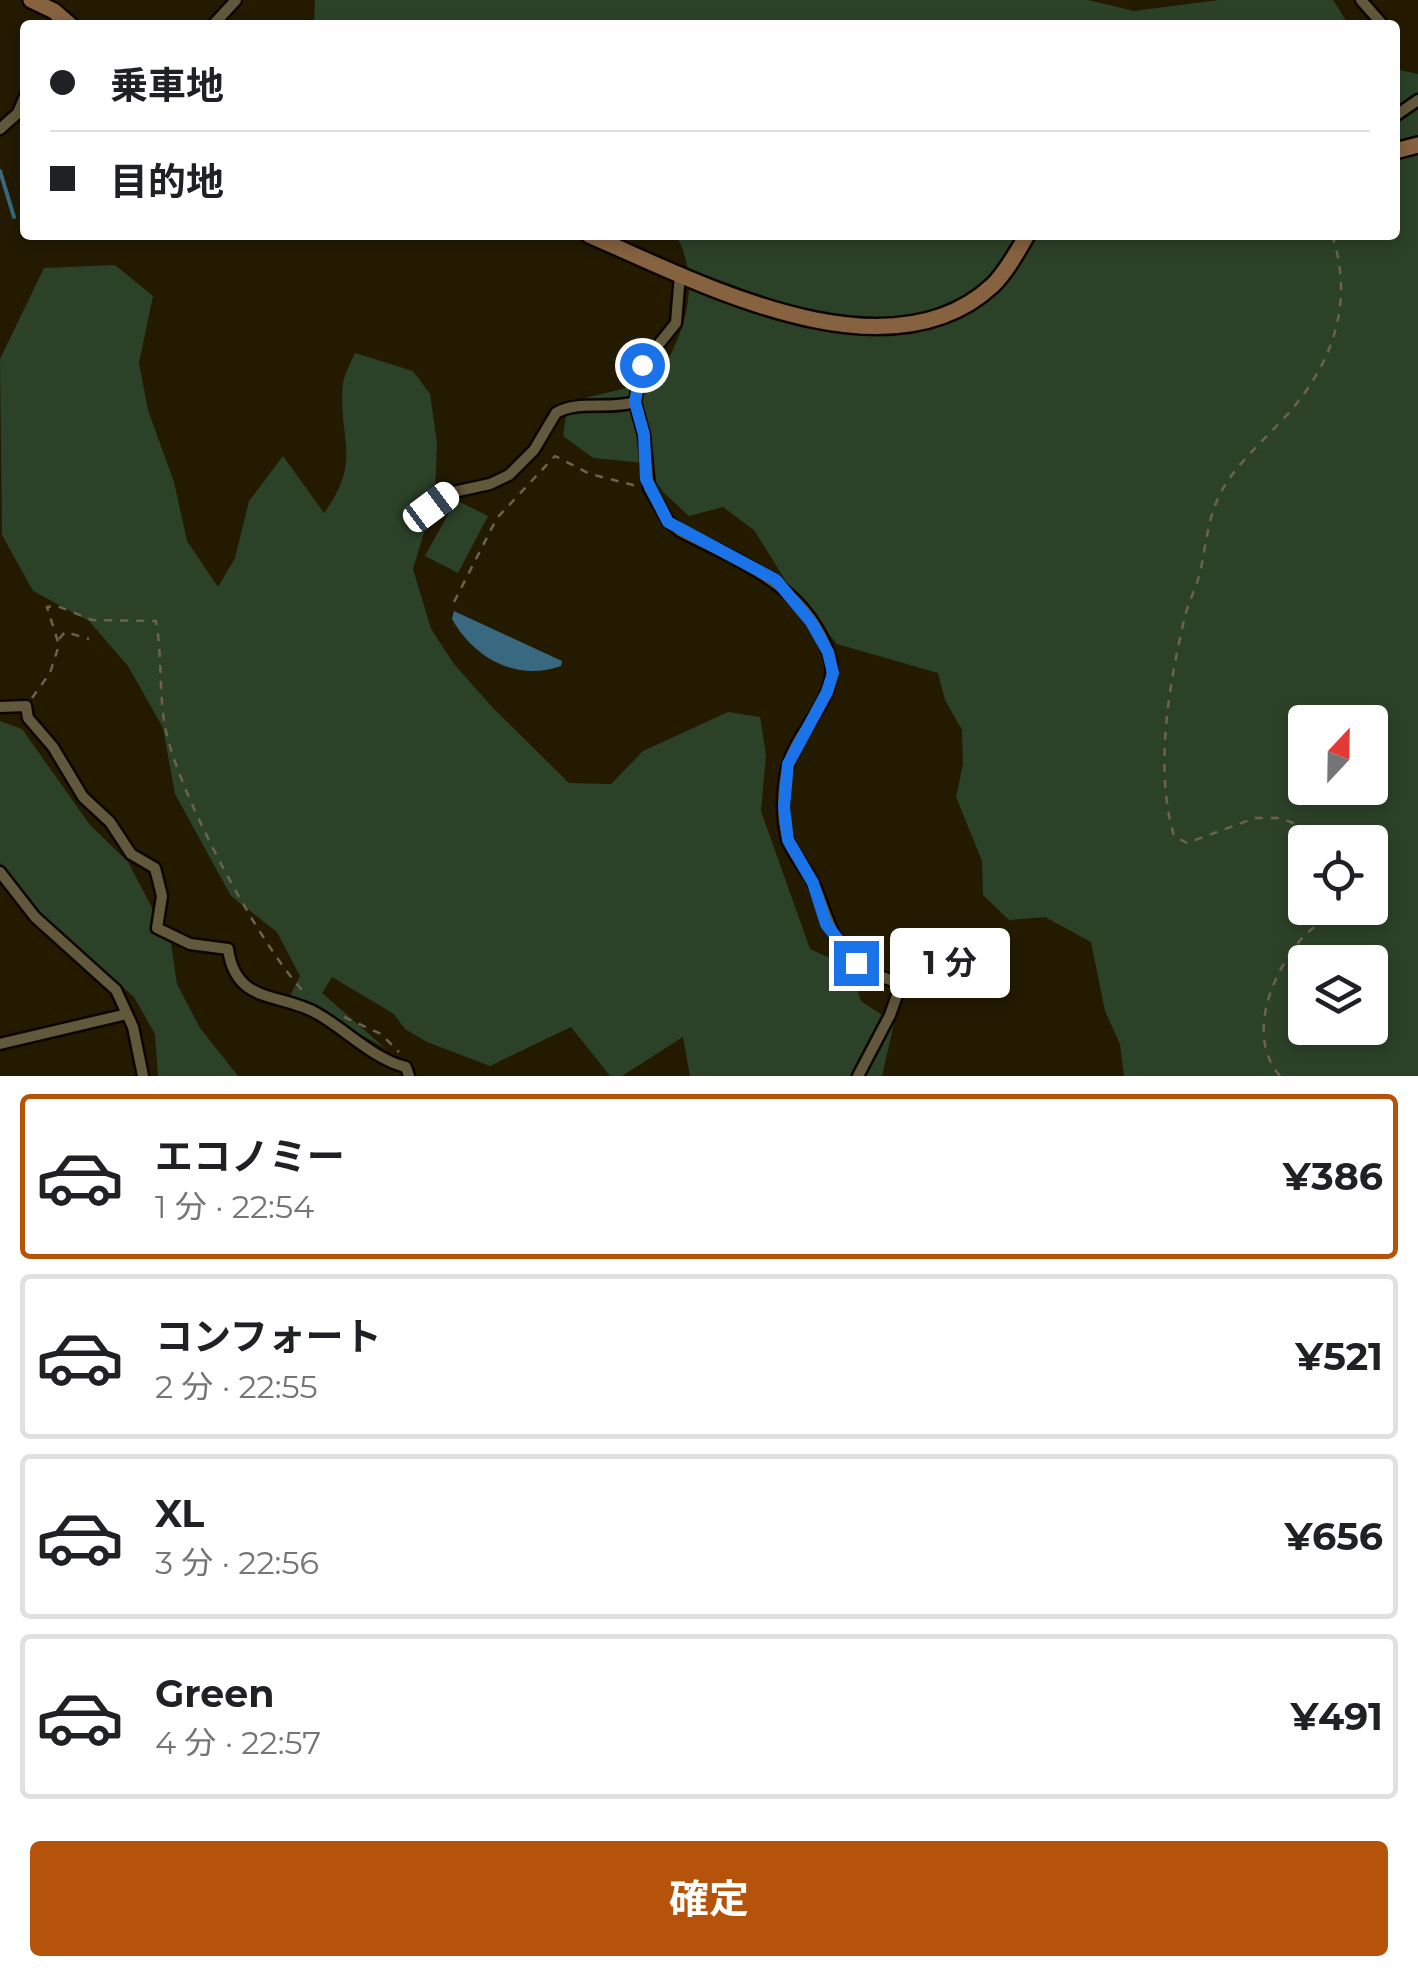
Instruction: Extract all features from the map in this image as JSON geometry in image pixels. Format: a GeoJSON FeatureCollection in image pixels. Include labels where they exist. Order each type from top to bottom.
{"type":"FeatureCollection","features":[{"type":"Feature","properties":{"kind":"main road"},"geometry":{"type":"LineString","coordinates":[[31,0],[62,20]]}},
{"type":"Feature","properties":{"kind":"main road"},"geometry":{"type":"LineString","coordinates":[[601,240],[757,308],[857,324],[912,322],[957,310],[994,284],[1024,240]]}},
{"type":"Feature","properties":{"kind":"street"},"geometry":{"type":"LineString","coordinates":[[218,20],[236,0]]}},
{"type":"Feature","properties":{"kind":"street"},"geometry":{"type":"LineString","coordinates":[[1361,0],[1379,20]]}},
{"type":"Feature","properties":{"kind":"street"},"geometry":{"type":"LineString","coordinates":[[1,128],[20,108]]}},
{"type":"Feature","properties":{"kind":"street"},"geometry":{"type":"LineString","coordinates":[[680,274],[676,323],[642,365],[635,402],[644,435],[648,488],[668,522],[680,532],[776,580],[811,622],[828,652],[833,673],[827,692],[788,764],[784,807],[788,840],[813,883],[826,924],[856,963],[901,984],[858,1076]]}},
{"type":"Feature","properties":{"kind":"street"},"geometry":{"type":"LineString","coordinates":[[414,520],[449,493],[490,484],[509,475],[524,463],[556,412],[564,408],[614,409],[635,402]]}},
{"type":"Feature","properties":{"kind":"street"},"geometry":{"type":"LineString","coordinates":[[0,707],[26,706],[28,718],[53,747],[78,792],[110,822],[132,854],[154,868],[162,896],[157,928],[190,944],[228,950],[230,967],[256,992],[318,1014],[349,1038],[407,1072]]}},
{"type":"Feature","properties":{"kind":"street"},"geometry":{"type":"LineString","coordinates":[[0,872],[35,917],[116,990],[127,1014],[143,1076]]}},
{"type":"Feature","properties":{"kind":"street"},"geometry":{"type":"LineString","coordinates":[[0,1044],[127,1014]]}},
{"type":"Feature","properties":{"kind":"path"},"geometry":{"type":"LineString","coordinates":[[1299,825],[1280,818],[1255,818],[1187,842],[1174,836],[1166,810],[1166,734],[1184,620],[1199,578],[1210,521],[1237,468],[1304,397],[1322,369],[1342,315],[1342,263],[1334,240]]}},
{"type":"Feature","properties":{"kind":"path"},"geometry":{"type":"LineString","coordinates":[[454,602],[498,518],[554,456],[590,474],[648,488]]}},
{"type":"Feature","properties":{"kind":"path"},"geometry":{"type":"LineString","coordinates":[[58,640],[46,614],[52,605],[92,620],[156,620],[163,658],[164,722],[190,797],[235,890],[250,908],[258,934],[315,1000]]}},
{"type":"Feature","properties":{"kind":"path"},"geometry":{"type":"LineString","coordinates":[[26,706],[50,673],[58,640],[64,632],[89,639]]}},
{"type":"Feature","properties":{"kind":"path"},"geometry":{"type":"LineString","coordinates":[[1280,1076],[1269,1062],[1263,1017],[1278,976],[1302,938],[1318,925]]}},
{"type":"Feature","properties":{"kind":"path"},"geometry":{"type":"LineString","coordinates":[[344,1016],[381,1034],[397,1047],[407,1072]]}},
{"type":"Feature","properties":{"kind":"green space"},"geometry":{"type":"Polygon","coordinates":[[[315,0],[1088,0],[1134,11],[1219,0],[1333,0],[1346,20],[314,20],[315,0]]]}},
{"type":"Feature","properties":{"kind":"green space"},"geometry":{"type":"Polygon","coordinates":[[[1400,70],[1418,74],[1418,1076],[1124,1076],[1120,1044],[1105,1011],[1091,942],[1045,917],[1009,920],[983,895],[982,861],[956,797],[963,764],[962,730],[945,700],[938,673],[837,644],[792,591],[754,530],[723,507],[689,516],[663,492],[644,463],[593,458],[563,436],[567,409],[585,398],[656,381],[682,328],[687,310],[688,272],[678,240],[1400,240],[1400,70]]]}},
{"type":"Feature","properties":{"kind":"green space"},"geometry":{"type":"Polygon","coordinates":[[[115,265],[153,296],[139,363],[148,410],[174,482],[187,541],[218,587],[235,558],[249,501],[283,456],[324,513],[336,494],[346,462],[343,383],[355,353],[413,371],[430,394],[437,443],[435,496],[413,569],[431,629],[454,664],[493,708],[569,783],[611,784],[643,751],[728,712],[760,717],[766,755],[761,811],[810,949],[850,967],[861,1001],[894,1023],[882,1076],[690,1076],[683,1037],[622,1076],[610,1076],[571,1027],[490,1066],[427,1042],[405,1029],[394,1014],[332,977],[322,993],[385,1048],[290,996],[300,976],[277,932],[231,896],[175,794],[163,728],[128,666],[89,621],[33,591],[2,535],[0,359],[44,268],[115,265]]]}},
{"type":"Feature","properties":{"kind":"green space"},"geometry":{"type":"Polygon","coordinates":[[[456,500],[488,516],[458,573],[425,556],[456,500]]]}},
{"type":"Feature","properties":{"kind":"green space"},"geometry":{"type":"Polygon","coordinates":[[[0,721],[22,729],[90,825],[128,862],[171,944],[177,984],[200,1028],[238,1076],[158,1076],[155,1034],[134,997],[45,918],[0,863],[0,721]]]}},
{"type":"Feature","properties":{"kind":"water"},"geometry":{"type":"Polygon","coordinates":[[[454,611],[562,661],[561,666],[528,671],[498,663],[461,633],[452,619],[454,611]]]}},
{"type":"Feature","properties":{"kind":"waterway"},"geometry":{"type":"LineString","coordinates":[[0,171],[14,217]]}},
{"type":"Feature","properties":{"kind":"route"},"geometry":{"type":"LineString","coordinates":[[642,365],[637,375],[635,402],[644,435],[646,479],[668,522],[680,532],[753,565],[776,580],[811,622],[828,652],[833,673],[827,692],[788,764],[784,807],[788,840],[813,883],[826,924],[856,963]]}}]}
